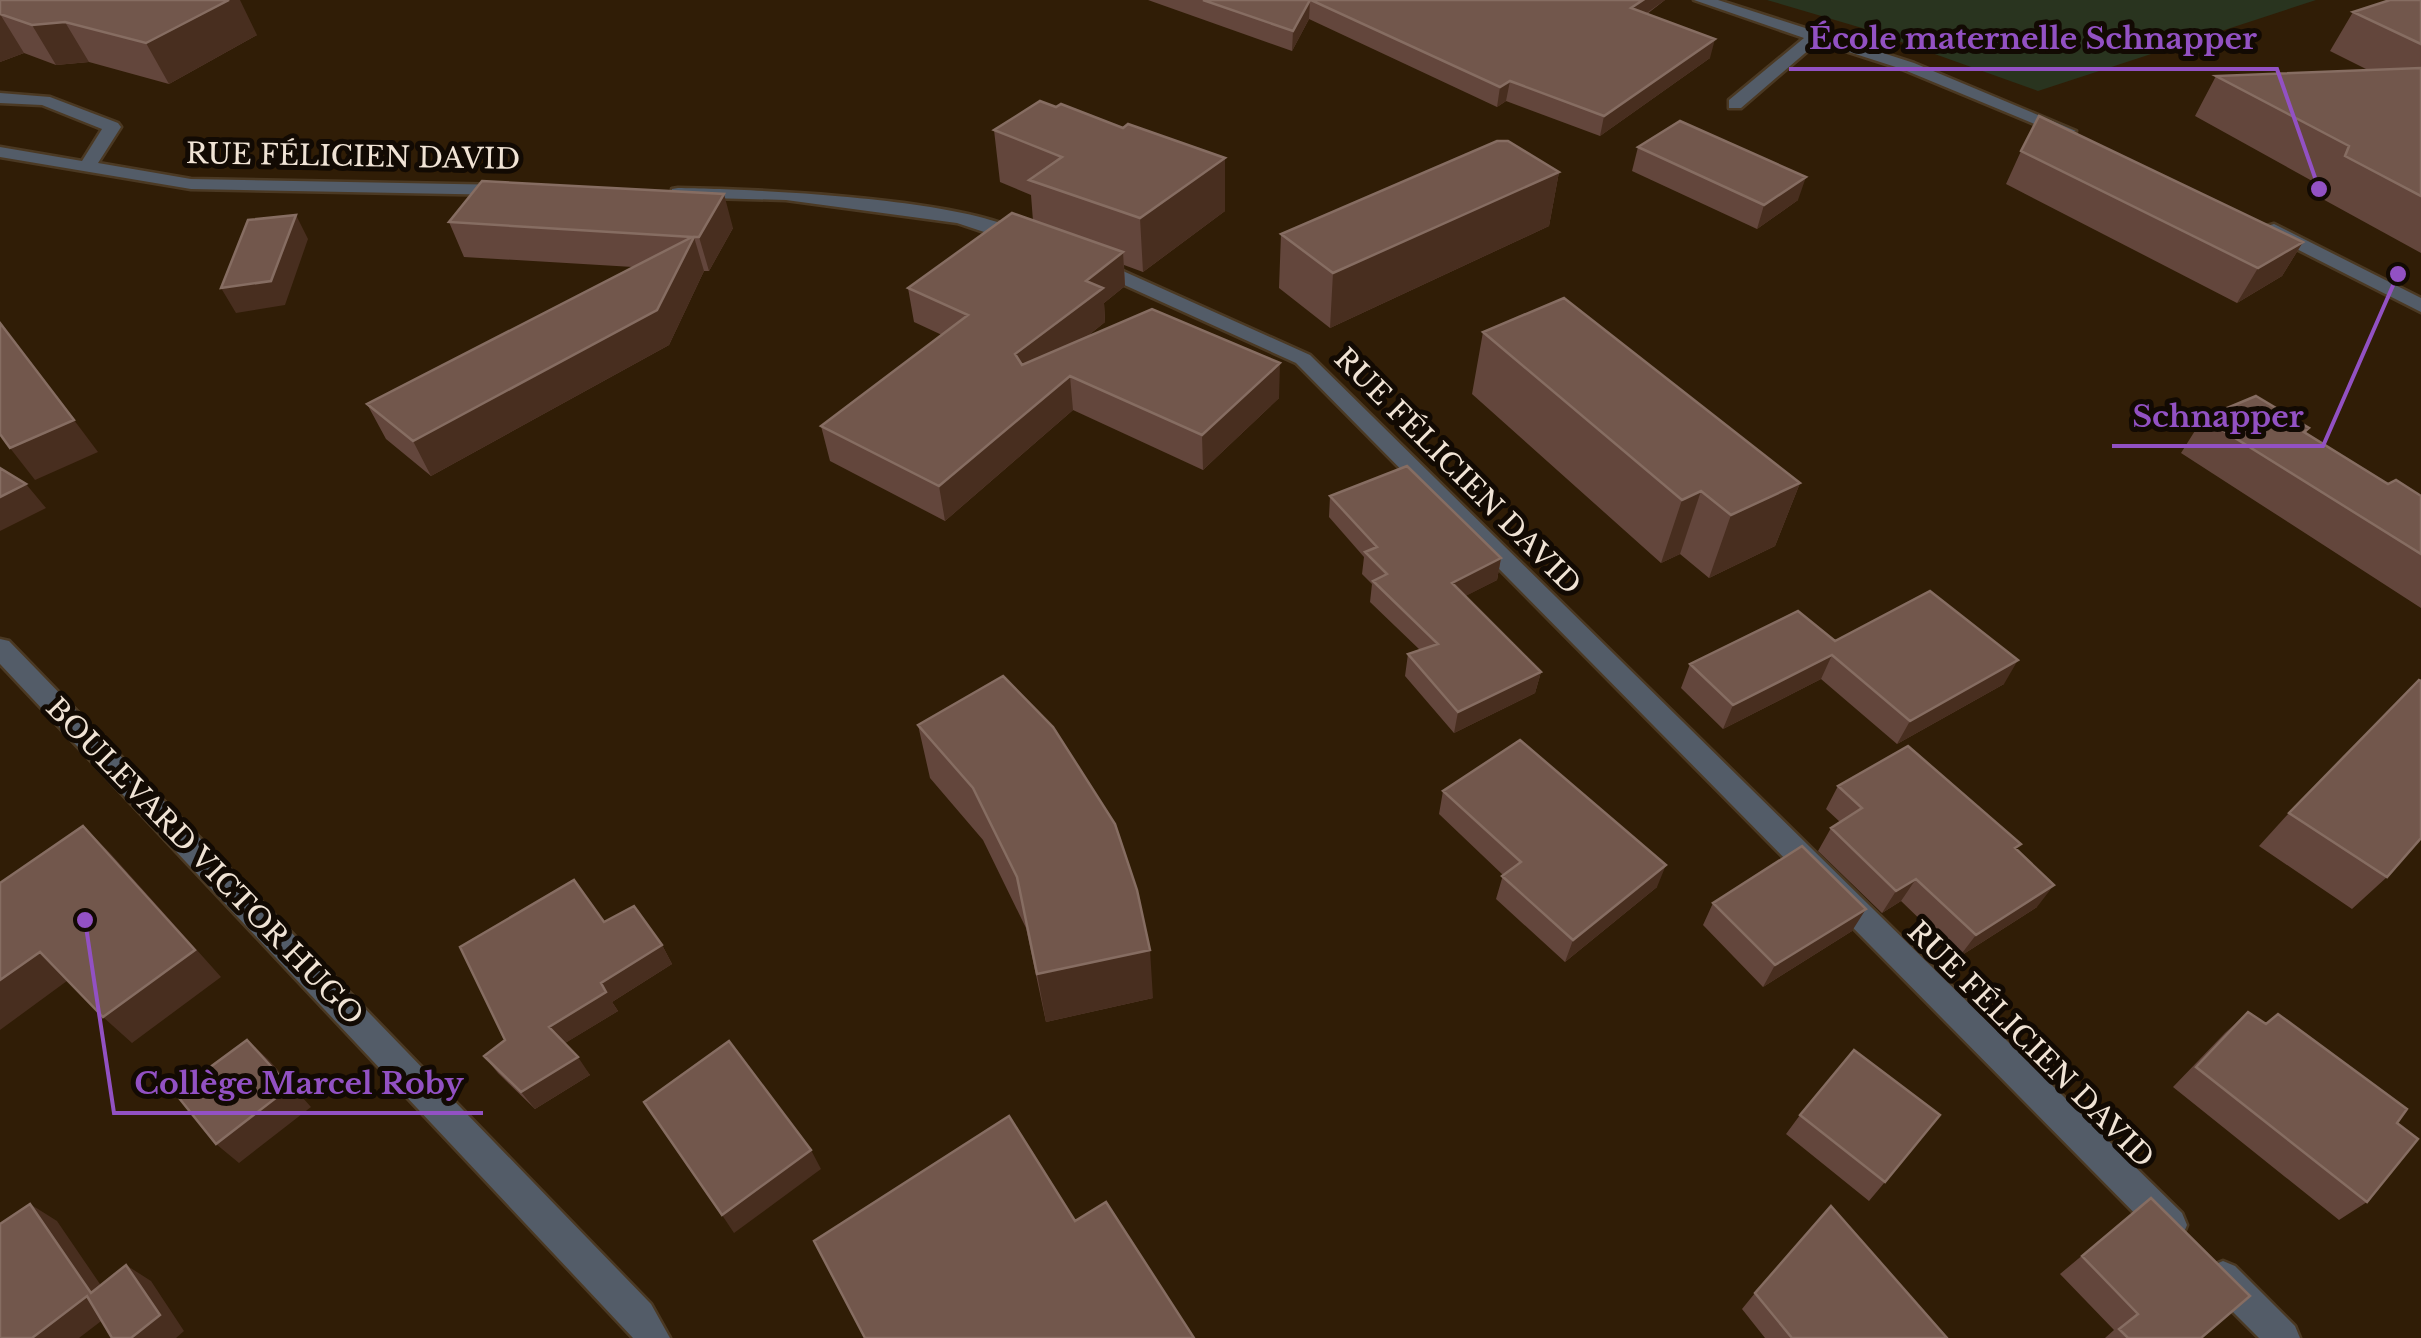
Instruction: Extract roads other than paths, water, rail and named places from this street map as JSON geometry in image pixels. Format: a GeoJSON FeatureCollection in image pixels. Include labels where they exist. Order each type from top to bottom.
{"type":"FeatureCollection","features":[{"type":"Feature","properties":{"kind":"street"},"geometry":{"type":"LineString","coordinates":[[1702,0],[1996,99],[2078,137]]}},
{"type":"Feature","properties":{"kind":"street"},"geometry":{"type":"LineString","coordinates":[[1735,104],[1816,36]]}},
{"type":"Feature","properties":{"kind":"street"},"geometry":{"type":"LineString","coordinates":[[0,98],[14,96],[64,106],[112,127],[86,169]]}},
{"type":"Feature","properties":{"kind":"street","name":"RUE FÉLICIEN DAVID"},"geometry":{"type":"LineString","coordinates":[[0,152],[190,184],[528,190]]}},
{"type":"Feature","properties":{"kind":"street","name":"RUE FÉLICIEN DAVID"},"geometry":{"type":"LineString","coordinates":[[647,192],[786,195],[960,218],[1122,273],[1303,359],[2283,1338]]}},
{"type":"Feature","properties":{"kind":"street"},"geometry":{"type":"LineString","coordinates":[[2255,221],[2421,306]]}},
{"type":"Feature","properties":{"kind":"street","name":"BOULEVARD VICTOR HUGO"},"geometry":{"type":"LineString","coordinates":[[0,648],[498,1166],[640,1316],[654,1338]]}},
{"type":"Feature","properties":{"kind":"place","name":"École maternelle Schnapper"},"geometry":{"type":"Point","coordinates":[2319,189]}},
{"type":"Feature","properties":{"kind":"place","name":"Schnapper"},"geometry":{"type":"Point","coordinates":[2398,274]}},
{"type":"Feature","properties":{"kind":"place","name":"Collège Marcel Roby"},"geometry":{"type":"Point","coordinates":[85,920]}}]}
